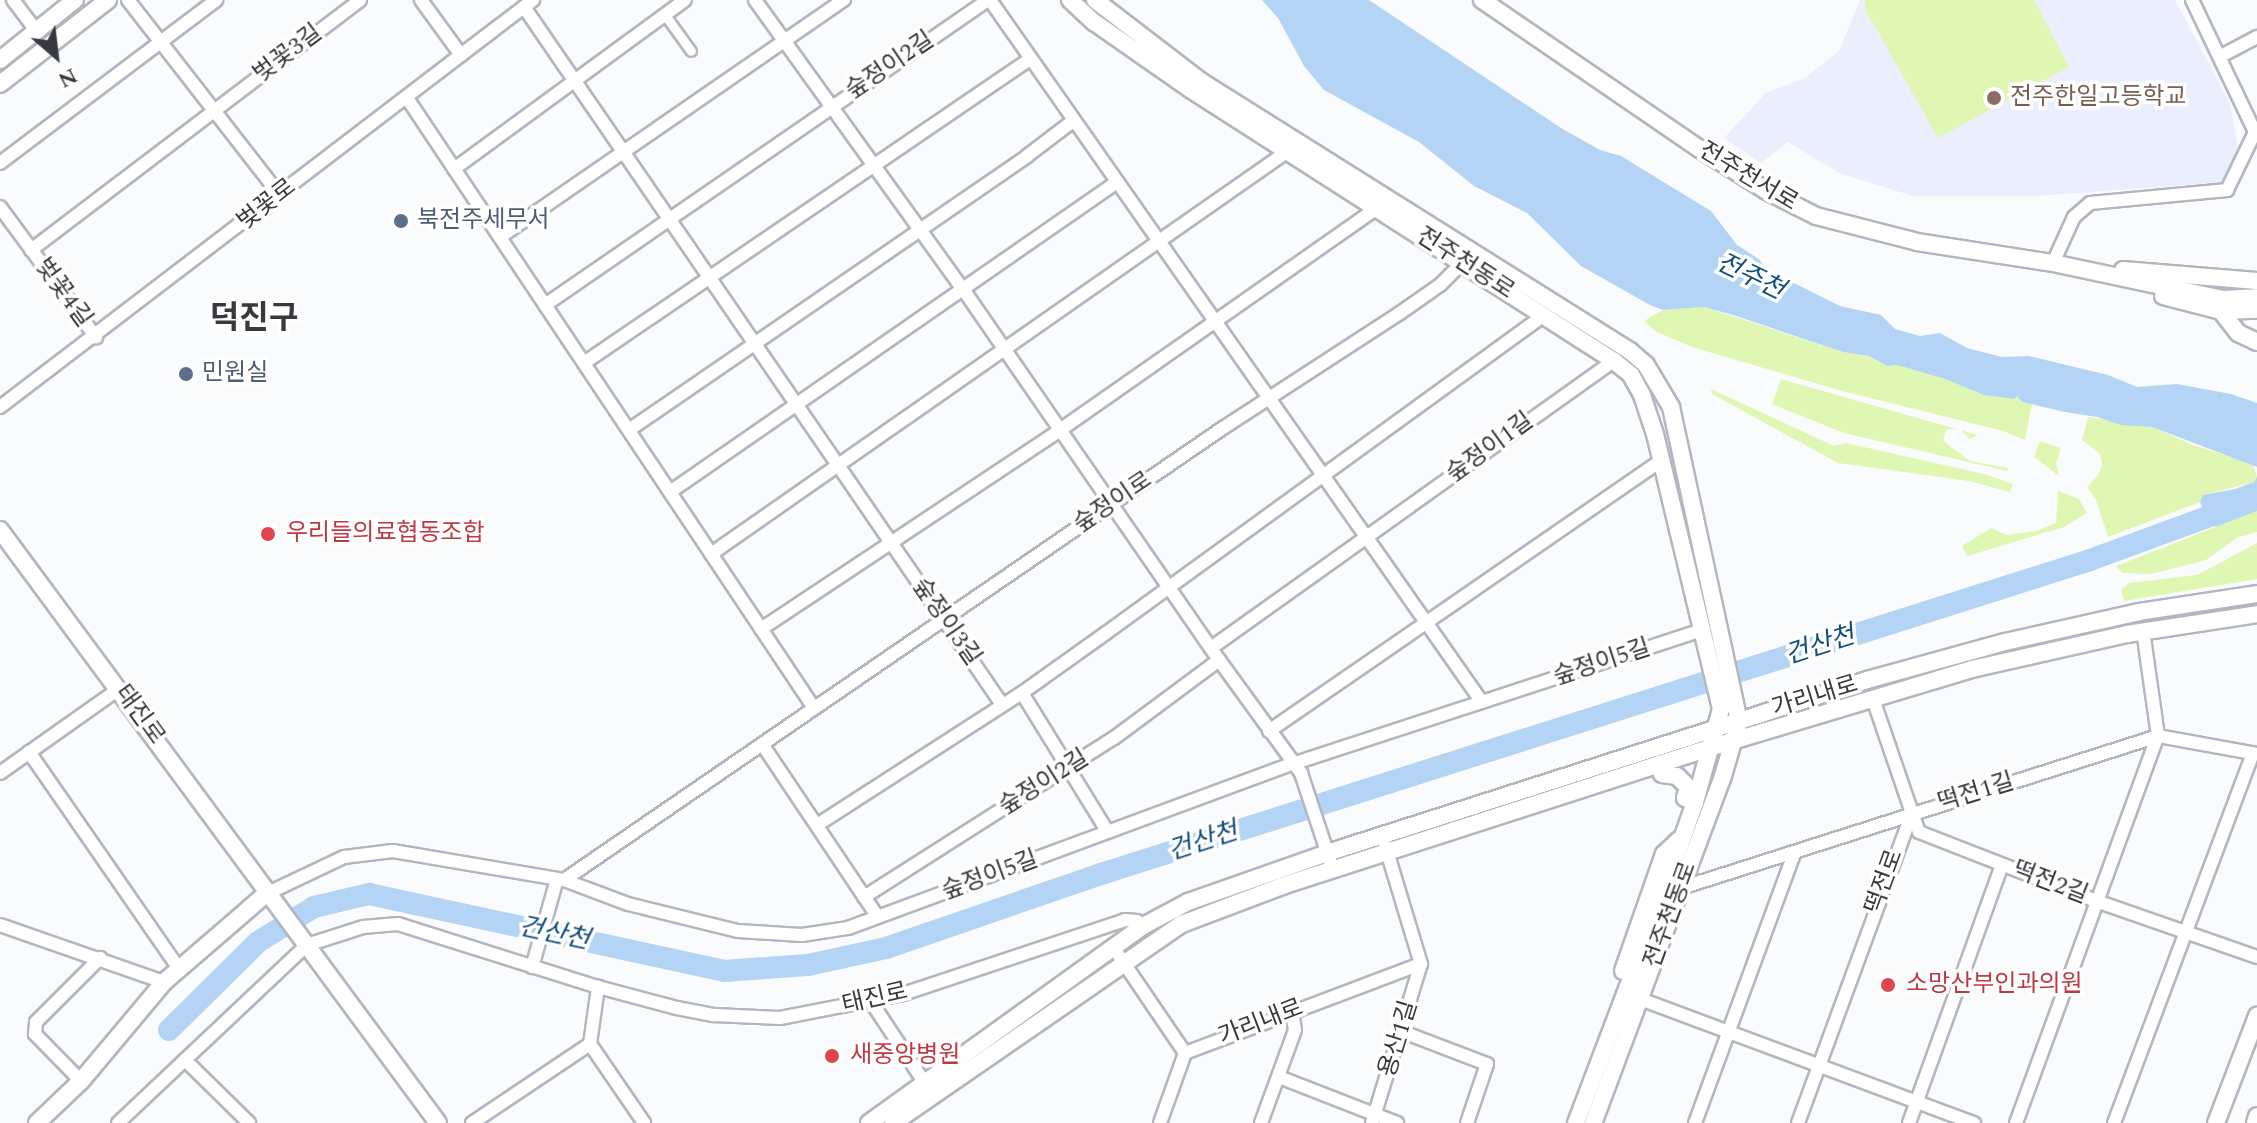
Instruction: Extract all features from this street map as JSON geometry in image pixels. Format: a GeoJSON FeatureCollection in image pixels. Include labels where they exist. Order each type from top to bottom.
{"type":"FeatureCollection","features":[{"type":"Feature","properties":{"kind":"street"},"geometry":{"type":"LineString","coordinates":[[13,0],[36,31]]}},
{"type":"Feature","properties":{"kind":"street"},"geometry":{"type":"LineString","coordinates":[[0,60],[75,0]]}},
{"type":"Feature","properties":{"kind":"street"},"geometry":{"type":"LineString","coordinates":[[0,84],[108,0]]}},
{"type":"Feature","properties":{"kind":"street"},"geometry":{"type":"LineString","coordinates":[[128,0],[280,195]]}},
{"type":"Feature","properties":{"kind":"street"},"geometry":{"type":"LineString","coordinates":[[0,163],[216,0]]}},
{"type":"Feature","properties":{"kind":"street","name":"벚꽃3길"},"geometry":{"type":"LineString","coordinates":[[79,213],[360,0]]}},
{"type":"Feature","properties":{"kind":"street"},"geometry":{"type":"LineString","coordinates":[[421,0],[461,55]]}},
{"type":"Feature","properties":{"kind":"street"},"geometry":{"type":"LineString","coordinates":[[454,169],[685,0]]}},
{"type":"Feature","properties":{"kind":"street","name":"숲정이2길"},"geometry":{"type":"LineString","coordinates":[[755,0],[963,289],[1297,769],[1333,870]]}},
{"type":"Feature","properties":{"kind":"street"},"geometry":{"type":"LineString","coordinates":[[500,237],[844,0]]}},
{"type":"Feature","properties":{"kind":"street"},"geometry":{"type":"LineString","coordinates":[[989,0],[1482,702]]}},
{"type":"Feature","properties":{"kind":"street","name":"숲정이2길"},"geometry":{"type":"LineString","coordinates":[[669,220],[989,0]]}},
{"type":"Feature","properties":{"kind":"street","name":"전주천동로"},"geometry":{"type":"LineString","coordinates":[[1070,0],[1094,22],[1190,89],[1463,262],[1631,375],[1642,395],[1708,633]]}},
{"type":"Feature","properties":{"kind":"street","name":"전주천동로"},"geometry":{"type":"LineString","coordinates":[[1095,0],[1202,82],[1630,351],[1646,365],[1671,407],[1708,633]]}},
{"type":"Feature","properties":{"kind":"street","name":"전주천서로"},"geometry":{"type":"LineString","coordinates":[[1482,0],[1700,149],[1765,190],[1816,216],[1917,242],[2055,264],[2223,299],[2257,297]]}},
{"type":"Feature","properties":{"kind":"street"},"geometry":{"type":"LineString","coordinates":[[2192,0],[2255,132],[2227,190],[2090,203],[2074,217],[2055,264],[2221,311],[2257,310]]}},
{"type":"Feature","properties":{"kind":"street","name":"벚꽃로"},"geometry":{"type":"LineString","coordinates":[[0,407],[96,337],[528,4]]}},
{"type":"Feature","properties":{"kind":"street","name":"숲정이3길"},"geometry":{"type":"LineString","coordinates":[[528,4],[574,81],[1001,703]]}},
{"type":"Feature","properties":{"kind":"street"},"geometry":{"type":"LineString","coordinates":[[665,15],[691,51]]}},
{"type":"Feature","properties":{"kind":"street"},"geometry":{"type":"LineString","coordinates":[[2221,56],[2257,37]]}},
{"type":"Feature","properties":{"kind":"street"},"geometry":{"type":"LineString","coordinates":[[584,363],[1030,59]]}},
{"type":"Feature","properties":{"kind":"street"},"geometry":{"type":"LineString","coordinates":[[407,98],[814,708]]}},
{"type":"Feature","properties":{"kind":"street"},"geometry":{"type":"LineString","coordinates":[[629,430],[1027,156],[1073,121]]}},
{"type":"Feature","properties":{"kind":"street"},"geometry":{"type":"LineString","coordinates":[[711,554],[1101,285],[1288,151]]}},
{"type":"Feature","properties":{"kind":"street"},"geometry":{"type":"LineString","coordinates":[[670,492],[1117,182]]}},
{"type":"Feature","properties":{"kind":"street","name":"벚꽃4길"},"geometry":{"type":"LineString","coordinates":[[0,207],[96,337]]}},
{"type":"Feature","properties":{"kind":"street"},"geometry":{"type":"LineString","coordinates":[[761,629],[1060,430],[1377,208]]}},
{"type":"Feature","properties":{"kind":"street","name":"벚꽃4길"},"geometry":{"type":"LineString","coordinates":[[31,250],[79,213]]}},
{"type":"Feature","properties":{"kind":"street"},"geometry":{"type":"LineString","coordinates":[[545,305],[669,220]]}},
{"type":"Feature","properties":{"kind":"street","name":"숲정이로"},"geometry":{"type":"LineString","coordinates":[[560,880],[1113,503],[1440,285],[1463,262]]}},
{"type":"Feature","properties":{"kind":"street","name":"전주천서로"},"geometry":{"type":"LineString","coordinates":[[2055,264],[2249,281]]}},
{"type":"Feature","properties":{"kind":"street"},"geometry":{"type":"LineString","coordinates":[[2249,281],[2257,272]]}},
{"type":"Feature","properties":{"kind":"street"},"geometry":{"type":"LineString","coordinates":[[2221,311],[2238,333],[2257,342]]}},
{"type":"Feature","properties":{"kind":"street"},"geometry":{"type":"LineString","coordinates":[[817,825],[1001,703],[1022,693],[1536,321],[1541,313]]}},
{"type":"Feature","properties":{"kind":"street","name":"숲정이1길"},"geometry":{"type":"LineString","coordinates":[[1211,648],[1614,361]]}},
{"type":"Feature","properties":{"kind":"street"},"geometry":{"type":"LineString","coordinates":[[1269,731],[1661,461]]}},
{"type":"Feature","properties":{"kind":"street","name":"태진로"},"geometry":{"type":"LineString","coordinates":[[0,530],[63,618],[120,688],[303,941]]}},
{"type":"Feature","properties":{"kind":"street","name":"가리내로"},"geometry":{"type":"LineString","coordinates":[[869,1123],[928,1089],[1182,924],[1333,870],[1385,844],[1718,726],[1733,712],[2005,642],[2139,612],[2257,594]]}},
{"type":"Feature","properties":{"kind":"street","name":"가리내로"},"geometry":{"type":"LineString","coordinates":[[893,1123],[928,1089],[1143,926],[1188,902],[1325,848],[1385,844],[1972,669],[2143,631],[2257,614]]}},
{"type":"Feature","properties":{"kind":"street"},"geometry":{"type":"LineString","coordinates":[[2143,631],[2158,736]]}},
{"type":"Feature","properties":{"kind":"street"},"geometry":{"type":"LineString","coordinates":[[1708,633],[1733,712]]}},
{"type":"Feature","properties":{"kind":"street","name":"숲정이5길"},"geometry":{"type":"LineString","coordinates":[[270,898],[344,857],[393,851],[560,880],[628,904],[738,931],[802,935],[848,928],[1108,832],[1297,769],[1482,702],[1708,633]]}},
{"type":"Feature","properties":{"kind":"street","name":"숲정이2길"},"geometry":{"type":"LineString","coordinates":[[864,897],[1068,767],[1174,696],[1219,660]]}},
{"type":"Feature","properties":{"kind":"street"},"geometry":{"type":"LineString","coordinates":[[0,773],[120,688]]}},
{"type":"Feature","properties":{"kind":"street"},"geometry":{"type":"LineString","coordinates":[[1022,693],[1108,832]]}},
{"type":"Feature","properties":{"kind":"street"},"geometry":{"type":"LineString","coordinates":[[1873,699],[1912,813]]}},
{"type":"Feature","properties":{"kind":"street","name":"전주천동로"},"geometry":{"type":"LineString","coordinates":[[1576,1123],[1605,1043],[1633,996],[1681,888],[1732,743],[1733,712]]}},
{"type":"Feature","properties":{"kind":"street","name":"전주천동로"},"geometry":{"type":"LineString","coordinates":[[1593,1123],[1718,726]]}},
{"type":"Feature","properties":{"kind":"street","name":"떡전1길"},"geometry":{"type":"LineString","coordinates":[[1681,888],[2158,736],[2255,754],[2184,932]]}},
{"type":"Feature","properties":{"kind":"street","name":"떡전2길"},"geometry":{"type":"LineString","coordinates":[[2099,902],[2158,736]]}},
{"type":"Feature","properties":{"kind":"street"},"geometry":{"type":"LineString","coordinates":[[762,744],[878,917]]}},
{"type":"Feature","properties":{"kind":"street"},"geometry":{"type":"LineString","coordinates":[[29,752],[179,969]]}},
{"type":"Feature","properties":{"kind":"street"},"geometry":{"type":"LineString","coordinates":[[1659,764],[1662,774],[1677,776],[1688,787],[1685,798],[1695,802]]}},
{"type":"Feature","properties":{"kind":"street","name":"떡전2길"},"geometry":{"type":"LineString","coordinates":[[1912,813],[1919,832],[2099,902],[2257,957]]}},
{"type":"Feature","properties":{"kind":"street","name":"떡전로"},"geometry":{"type":"LineString","coordinates":[[1798,1123],[1912,813]]}},
{"type":"Feature","properties":{"kind":"street"},"geometry":{"type":"LineString","coordinates":[[1605,1043],[1598,1039],[1664,854],[1683,836]]}},
{"type":"Feature","properties":{"kind":"street"},"geometry":{"type":"LineString","coordinates":[[1385,844],[1421,964]]}},
{"type":"Feature","properties":{"kind":"street"},"geometry":{"type":"LineString","coordinates":[[1695,1123],[1794,854]]}},
{"type":"Feature","properties":{"kind":"street","name":"떡전2길"},"geometry":{"type":"LineString","coordinates":[[1917,1101],[2002,865]]}},
{"type":"Feature","properties":{"kind":"street"},"geometry":{"type":"LineString","coordinates":[[533,962],[551,896],[560,880]]}},
{"type":"Feature","properties":{"kind":"street"},"geometry":{"type":"LineString","coordinates":[[37,1123],[81,1081],[164,982],[270,898]]}},
{"type":"Feature","properties":{"kind":"street"},"geometry":{"type":"LineString","coordinates":[[2016,1123],[2099,902]]}},
{"type":"Feature","properties":{"kind":"street","name":"태진로"},"geometry":{"type":"LineString","coordinates":[[118,1123],[303,941],[363,927],[398,924],[533,962],[598,987],[714,1015],[746,1018],[809,1015],[903,994],[1125,920],[1137,921],[1143,926]]}},
{"type":"Feature","properties":{"kind":"street"},"geometry":{"type":"LineString","coordinates":[[0,925],[164,982]]}},
{"type":"Feature","properties":{"kind":"street"},"geometry":{"type":"LineString","coordinates":[[2114,1123],[2184,932]]}},
{"type":"Feature","properties":{"kind":"street"},"geometry":{"type":"LineString","coordinates":[[303,941],[438,1123]]}},
{"type":"Feature","properties":{"kind":"street"},"geometry":{"type":"LineString","coordinates":[[1113,947],[1185,1053],[1160,1123]]}},
{"type":"Feature","properties":{"kind":"street"},"geometry":{"type":"LineString","coordinates":[[81,1081],[35,1034],[36,1022],[100,958]]}},
{"type":"Feature","properties":{"kind":"street","name":"가리내로"},"geometry":{"type":"LineString","coordinates":[[1185,1053],[1421,964]]}},
{"type":"Feature","properties":{"kind":"street","name":"용산1길"},"geometry":{"type":"LineString","coordinates":[[1373,1119],[1403,1032],[1421,964]]}},
{"type":"Feature","properties":{"kind":"street"},"geometry":{"type":"LineString","coordinates":[[598,987],[590,1044],[644,1123]]}},
{"type":"Feature","properties":{"kind":"street"},"geometry":{"type":"LineString","coordinates":[[1633,996],[1727,1034],[1974,1123]]}},
{"type":"Feature","properties":{"kind":"street"},"geometry":{"type":"LineString","coordinates":[[870,1000],[928,1089]]}},
{"type":"Feature","properties":{"kind":"street"},"geometry":{"type":"LineString","coordinates":[[1261,1123],[1295,1030],[1292,1011]]}},
{"type":"Feature","properties":{"kind":"street"},"geometry":{"type":"LineString","coordinates":[[2216,1123],[2257,1016]]}},
{"type":"Feature","properties":{"kind":"street"},"geometry":{"type":"LineString","coordinates":[[1403,1032],[1487,1064],[1467,1123]]}},
{"type":"Feature","properties":{"kind":"street"},"geometry":{"type":"LineString","coordinates":[[472,1123],[590,1044]]}},
{"type":"Feature","properties":{"kind":"street"},"geometry":{"type":"LineString","coordinates":[[185,1060],[249,1123]]}},
{"type":"Feature","properties":{"kind":"street"},"geometry":{"type":"LineString","coordinates":[[1279,1077],[1373,1119],[1397,1123]]}},
{"type":"Feature","properties":{"kind":"street"},"geometry":{"type":"LineString","coordinates":[[1909,1123],[1917,1101]]}},
{"type":"Feature","properties":{"kind":"street"},"geometry":{"type":"LineString","coordinates":[[2255,1123],[2257,1116]]}},
{"type":"Feature","properties":{"kind":"shaded area","name":"전주한일고등학교"},"geometry":{"type":"Polygon","coordinates":[[[1860,0],[2175,0],[2230,103],[2238,148],[2225,182],[2036,196],[1913,196],[1839,173],[1788,142],[1761,163],[1724,138],[1766,93],[1805,78],[1839,51],[1860,0]]]}},
{"type":"Feature","properties":{"kind":"green space"},"geometry":{"type":"Polygon","coordinates":[[[1865,0],[2034,0],[2069,67],[1938,138],[1865,9],[1865,0]]]}},
{"type":"Feature","properties":{"kind":"green space"},"geometry":{"type":"Polygon","coordinates":[[[1704,307],[1843,352],[1869,356],[1887,366],[1897,365],[1945,379],[1985,395],[2013,399],[2017,396],[2022,402],[2032,404],[2025,440],[2003,431],[1846,392],[1695,348],[1656,332],[1644,321],[1663,310],[1704,307]]]}},
{"type":"Feature","properties":{"kind":"green space"},"geometry":{"type":"Polygon","coordinates":[[[1781,379],[1959,430],[1946,430],[1943,441],[1970,461],[2008,468],[2007,471],[1844,433],[1772,404],[1781,379]]]}},
{"type":"Feature","properties":{"kind":"green space"},"geometry":{"type":"Polygon","coordinates":[[[1711,389],[1834,446],[1846,443],[1984,474],[2013,484],[2010,492],[1969,481],[1838,463],[1712,394],[1711,389]]]}},
{"type":"Feature","properties":{"kind":"green space"},"geometry":{"type":"Polygon","coordinates":[[[2088,417],[2152,427],[2193,445],[2253,464],[2257,477],[2254,482],[2204,495],[2200,502],[2108,537],[2096,500],[2087,487],[2099,474],[2102,464],[2100,454],[2082,440],[2088,417]]]}},
{"type":"Feature","properties":{"kind":"green space"},"geometry":{"type":"Polygon","coordinates":[[[1961,430],[1978,435],[1970,439],[1961,430]]]}},
{"type":"Feature","properties":{"kind":"green space"},"geometry":{"type":"Polygon","coordinates":[[[2040,441],[2061,448],[2056,463],[2059,476],[2034,457],[2040,441]]]}},
{"type":"Feature","properties":{"kind":"green space"},"geometry":{"type":"Polygon","coordinates":[[[2058,491],[2079,499],[2087,513],[2064,527],[1967,556],[1962,546],[1991,528],[2007,535],[2036,531],[2056,523],[2058,491]]]}},
{"type":"Feature","properties":{"kind":"green space"},"geometry":{"type":"Polygon","coordinates":[[[2257,511],[2257,532],[2238,537],[2206,560],[2151,574],[2122,573],[2116,566],[2257,511]]]}},
{"type":"Feature","properties":{"kind":"green space"},"geometry":{"type":"Polygon","coordinates":[[[2257,543],[2257,579],[2124,601],[2121,590],[2129,583],[2197,575],[2257,543]]]}},
{"type":"Feature","properties":{"kind":"water","name":"전주천"},"geometry":{"type":"Polygon","coordinates":[[[1262,0],[1369,0],[1561,128],[1600,150],[1621,156],[1711,211],[1737,245],[1760,260],[1764,268],[1840,306],[1881,315],[1895,329],[1920,336],[1940,333],[1967,348],[2002,357],[2029,356],[2108,375],[2137,387],[2177,384],[2231,394],[2257,403],[2257,467],[2152,427],[2121,425],[2022,402],[2017,396],[2014,399],[1984,395],[1945,379],[1897,365],[1887,366],[1869,356],[1843,352],[1704,307],[1663,310],[1650,305],[1581,266],[1527,213],[1474,186],[1419,142],[1324,90],[1304,66],[1278,18],[1262,0]]]}},
{"type":"Feature","properties":{"kind":"water"},"geometry":{"type":"Polygon","coordinates":[[[2257,477],[2257,511],[2216,527],[2209,523],[2200,502],[2203,495],[2235,489],[2254,482],[2257,477]]]}},
{"type":"Feature","properties":{"kind":"waterway","name":"건산천"},"geometry":{"type":"LineString","coordinates":[[169,1030],[258,942],[314,907],[369,894],[724,971],[808,965],[886,948],[1101,874],[2090,560],[2257,499]]}},
{"type":"Feature","properties":{"kind":"place","name":"전주한일고등학교"},"geometry":{"type":"Point","coordinates":[1994,98]}},
{"type":"Feature","properties":{"kind":"place","name":"북전주세무서"},"geometry":{"type":"Point","coordinates":[401,221]}},
{"type":"Feature","properties":{"kind":"place","name":"민원실"},"geometry":{"type":"Point","coordinates":[186,374]}},
{"type":"Feature","properties":{"kind":"place","name":"우리들의료협동조합"},"geometry":{"type":"Point","coordinates":[268,534]}},
{"type":"Feature","properties":{"kind":"place","name":"소망산부인과의원"},"geometry":{"type":"Point","coordinates":[1888,985]}},
{"type":"Feature","properties":{"kind":"place","name":"새중앙병원"},"geometry":{"type":"Point","coordinates":[832,1056]}},
{"type":"Feature","properties":{"kind":"district","name":"덕진구"},"geometry":{"type":"Point","coordinates":[254,319]}}]}
